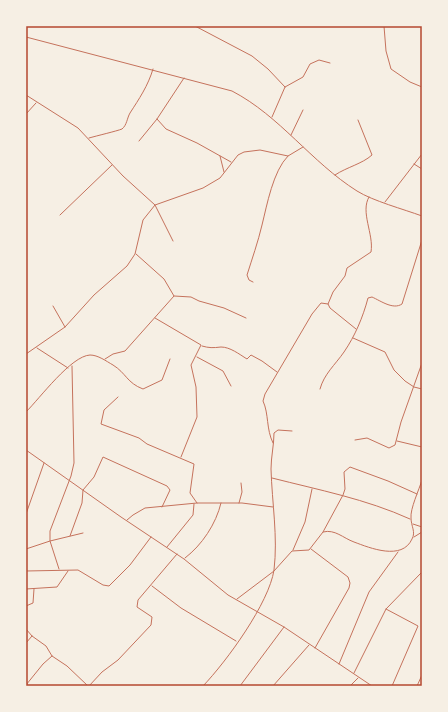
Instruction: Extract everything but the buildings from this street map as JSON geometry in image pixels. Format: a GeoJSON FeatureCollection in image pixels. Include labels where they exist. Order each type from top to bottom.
{"type":"FeatureCollection","features":[{"type":"Feature","properties":{"kind":"street"},"geometry":{"type":"LineString","coordinates":[[195,26],[252,56],[268,68],[285,87]]}},
{"type":"Feature","properties":{"kind":"street"},"geometry":{"type":"LineString","coordinates":[[384,26],[386,51],[391,69],[410,82],[422,87]]}},
{"type":"Feature","properties":{"kind":"street"},"geometry":{"type":"LineString","coordinates":[[26,37],[232,91],[245,98],[271,117],[334,175],[359,192],[422,216]]}},
{"type":"Feature","properties":{"kind":"street"},"geometry":{"type":"LineString","coordinates":[[271,117],[285,87],[302,77],[310,64],[316,60],[330,63]]}},
{"type":"Feature","properties":{"kind":"street"},"geometry":{"type":"LineString","coordinates":[[88,138],[105,132],[120,130],[124,127],[130,114],[149,83],[152,69]]}},
{"type":"Feature","properties":{"kind":"street"},"geometry":{"type":"LineString","coordinates":[[138,141],[157,119],[184,78]]}},
{"type":"Feature","properties":{"kind":"street"},"geometry":{"type":"LineString","coordinates":[[26,95],[36,103],[69,121],[88,138],[112,164],[155,205],[173,241]]}},
{"type":"Feature","properties":{"kind":"street"},"geometry":{"type":"LineString","coordinates":[[26,114],[36,103]]}},
{"type":"Feature","properties":{"kind":"street"},"geometry":{"type":"LineString","coordinates":[[291,135],[303,110]]}},
{"type":"Feature","properties":{"kind":"street"},"geometry":{"type":"LineString","coordinates":[[157,119],[166,129],[197,143],[232,162]]}},
{"type":"Feature","properties":{"kind":"street"},"geometry":{"type":"LineString","coordinates":[[334,175],[347,167],[362,162],[372,155],[358,120]]}},
{"type":"Feature","properties":{"kind":"street"},"geometry":{"type":"LineString","coordinates":[[253,282],[248,280],[247,276],[275,181],[284,160],[304,147]]}},
{"type":"Feature","properties":{"kind":"street"},"geometry":{"type":"LineString","coordinates":[[26,354],[65,327],[94,295],[127,266],[135,254],[141,225],[155,205],[203,188],[220,178],[238,154],[250,150],[260,150],[288,156]]}},
{"type":"Feature","properties":{"kind":"street"},"geometry":{"type":"LineString","coordinates":[[385,202],[422,154]]}},
{"type":"Feature","properties":{"kind":"street"},"geometry":{"type":"LineString","coordinates":[[220,155],[224,172]]}},
{"type":"Feature","properties":{"kind":"street"},"geometry":{"type":"LineString","coordinates":[[60,215],[112,164]]}},
{"type":"Feature","properties":{"kind":"street"},"geometry":{"type":"LineString","coordinates":[[414,164],[422,169]]}},
{"type":"Feature","properties":{"kind":"street"},"geometry":{"type":"LineString","coordinates":[[328,304],[333,292],[345,276],[347,268],[370,252],[372,241],[365,204],[369,196]]}},
{"type":"Feature","properties":{"kind":"street"},"geometry":{"type":"LineString","coordinates":[[320,389],[325,377],[352,338],[370,296],[392,306],[402,304],[422,240]]}},
{"type":"Feature","properties":{"kind":"street"},"geometry":{"type":"LineString","coordinates":[[135,254],[164,279],[174,296]]}},
{"type":"Feature","properties":{"kind":"street"},"geometry":{"type":"LineString","coordinates":[[105,360],[113,354],[125,351],[174,296]]}},
{"type":"Feature","properties":{"kind":"street"},"geometry":{"type":"LineString","coordinates":[[174,296],[191,297],[199,301],[224,308],[246,318]]}},
{"type":"Feature","properties":{"kind":"street"},"geometry":{"type":"LineString","coordinates":[[274,444],[267,424],[267,411],[263,401],[268,386],[312,314],[321,303],[328,304],[330,308],[356,330]]}},
{"type":"Feature","properties":{"kind":"street"},"geometry":{"type":"LineString","coordinates":[[52,306],[65,327]]}},
{"type":"Feature","properties":{"kind":"street"},"geometry":{"type":"LineString","coordinates":[[155,318],[201,345],[212,349],[220,347],[233,350],[246,359],[251,354],[262,360],[277,372]]}},
{"type":"Feature","properties":{"kind":"street"},"geometry":{"type":"LineString","coordinates":[[352,338],[384,352],[394,370],[414,387],[422,389]]}},
{"type":"Feature","properties":{"kind":"street"},"geometry":{"type":"LineString","coordinates":[[181,458],[197,417],[196,387],[191,369],[201,345]]}},
{"type":"Feature","properties":{"kind":"street"},"geometry":{"type":"LineString","coordinates":[[36,347],[68,368]]}},
{"type":"Feature","properties":{"kind":"street"},"geometry":{"type":"LineString","coordinates":[[26,412],[68,368],[81,358],[90,355],[105,360],[123,373],[130,382],[144,389],[162,380],[170,359]]}},
{"type":"Feature","properties":{"kind":"street"},"geometry":{"type":"LineString","coordinates":[[196,356],[223,371],[231,386]]}},
{"type":"Feature","properties":{"kind":"street"},"geometry":{"type":"LineString","coordinates":[[355,440],[367,438],[389,448],[393,448],[422,363]]}},
{"type":"Feature","properties":{"kind":"street"},"geometry":{"type":"LineString","coordinates":[[59,570],[50,540],[50,531],[69,481],[75,455],[72,366]]}},
{"type":"Feature","properties":{"kind":"street"},"geometry":{"type":"LineString","coordinates":[[118,397],[104,410],[101,424],[194,464],[190,493],[198,503]]}},
{"type":"Feature","properties":{"kind":"street"},"geometry":{"type":"LineString","coordinates":[[203,686],[213,676],[259,612],[274,571],[275,539],[271,462],[275,431],[292,431]]}},
{"type":"Feature","properties":{"kind":"street"},"geometry":{"type":"LineString","coordinates":[[396,441],[422,447]]}},
{"type":"Feature","properties":{"kind":"street"},"geometry":{"type":"LineString","coordinates":[[26,450],[177,554],[237,600],[284,627],[372,686]]}},
{"type":"Feature","properties":{"kind":"street"},"geometry":{"type":"LineString","coordinates":[[70,536],[82,503],[83,490],[94,477],[102,458],[106,457],[167,486],[170,490],[162,507]]}},
{"type":"Feature","properties":{"kind":"street"},"geometry":{"type":"LineString","coordinates":[[26,514],[45,463]]}},
{"type":"Feature","properties":{"kind":"street"},"geometry":{"type":"LineString","coordinates":[[292,551],[306,551],[311,549],[323,532],[343,495],[345,489],[344,472],[350,467],[388,481],[418,495]]}},
{"type":"Feature","properties":{"kind":"street"},"geometry":{"type":"LineString","coordinates":[[271,478],[379,505],[411,519]]}},
{"type":"Feature","properties":{"kind":"street"},"geometry":{"type":"LineString","coordinates":[[413,538],[411,519],[422,480]]}},
{"type":"Feature","properties":{"kind":"street"},"geometry":{"type":"LineString","coordinates":[[238,503],[242,492],[241,483]]}},
{"type":"Feature","properties":{"kind":"street"},"geometry":{"type":"LineString","coordinates":[[237,600],[274,571],[292,551],[305,522],[312,488]]}},
{"type":"Feature","properties":{"kind":"street"},"geometry":{"type":"LineString","coordinates":[[127,521],[133,514],[145,508],[194,503],[238,503],[273,507]]}},
{"type":"Feature","properties":{"kind":"street"},"geometry":{"type":"LineString","coordinates":[[167,547],[193,515],[194,503]]}},
{"type":"Feature","properties":{"kind":"street"},"geometry":{"type":"LineString","coordinates":[[184,559],[200,544],[214,524],[221,503]]}},
{"type":"Feature","properties":{"kind":"street"},"geometry":{"type":"LineString","coordinates":[[412,523],[422,527]]}},
{"type":"Feature","properties":{"kind":"street"},"geometry":{"type":"LineString","coordinates":[[323,532],[332,531],[354,542],[380,550],[398,551]]}},
{"type":"Feature","properties":{"kind":"street"},"geometry":{"type":"LineString","coordinates":[[339,665],[369,592],[398,551],[409,544],[413,538],[422,532]]}},
{"type":"Feature","properties":{"kind":"street"},"geometry":{"type":"LineString","coordinates":[[26,549],[50,540],[83,533]]}},
{"type":"Feature","properties":{"kind":"street"},"geometry":{"type":"LineString","coordinates":[[26,571],[68,570],[82,572],[103,585],[109,586],[130,565],[151,536]]}},
{"type":"Feature","properties":{"kind":"street"},"geometry":{"type":"LineString","coordinates":[[311,549],[348,577],[350,582],[349,588],[315,649]]}},
{"type":"Feature","properties":{"kind":"street"},"geometry":{"type":"LineString","coordinates":[[26,629],[32,636],[46,646],[52,656],[67,666],[88,686],[102,672],[118,660],[153,621],[152,617],[138,609],[136,603],[152,586],[177,554]]}},
{"type":"Feature","properties":{"kind":"street"},"geometry":{"type":"LineString","coordinates":[[26,589],[58,587],[68,570]]}},
{"type":"Feature","properties":{"kind":"street"},"geometry":{"type":"LineString","coordinates":[[354,674],[386,609],[422,572]]}},
{"type":"Feature","properties":{"kind":"street"},"geometry":{"type":"LineString","coordinates":[[152,586],[181,608],[237,641]]}},
{"type":"Feature","properties":{"kind":"street"},"geometry":{"type":"LineString","coordinates":[[26,606],[33,603],[34,589]]}},
{"type":"Feature","properties":{"kind":"street"},"geometry":{"type":"LineString","coordinates":[[386,609],[418,626],[392,686]]}},
{"type":"Feature","properties":{"kind":"street"},"geometry":{"type":"LineString","coordinates":[[240,686],[284,627]]}},
{"type":"Feature","properties":{"kind":"street"},"geometry":{"type":"LineString","coordinates":[[26,643],[32,636]]}},
{"type":"Feature","properties":{"kind":"street"},"geometry":{"type":"LineString","coordinates":[[273,686],[309,645]]}},
{"type":"Feature","properties":{"kind":"street"},"geometry":{"type":"LineString","coordinates":[[26,685],[43,664],[52,656]]}},
{"type":"Feature","properties":{"kind":"street"},"geometry":{"type":"LineString","coordinates":[[417,686],[422,675]]}},
{"type":"Feature","properties":{"kind":"street"},"geometry":{"type":"LineString","coordinates":[[350,686],[359,677]]}}]}
